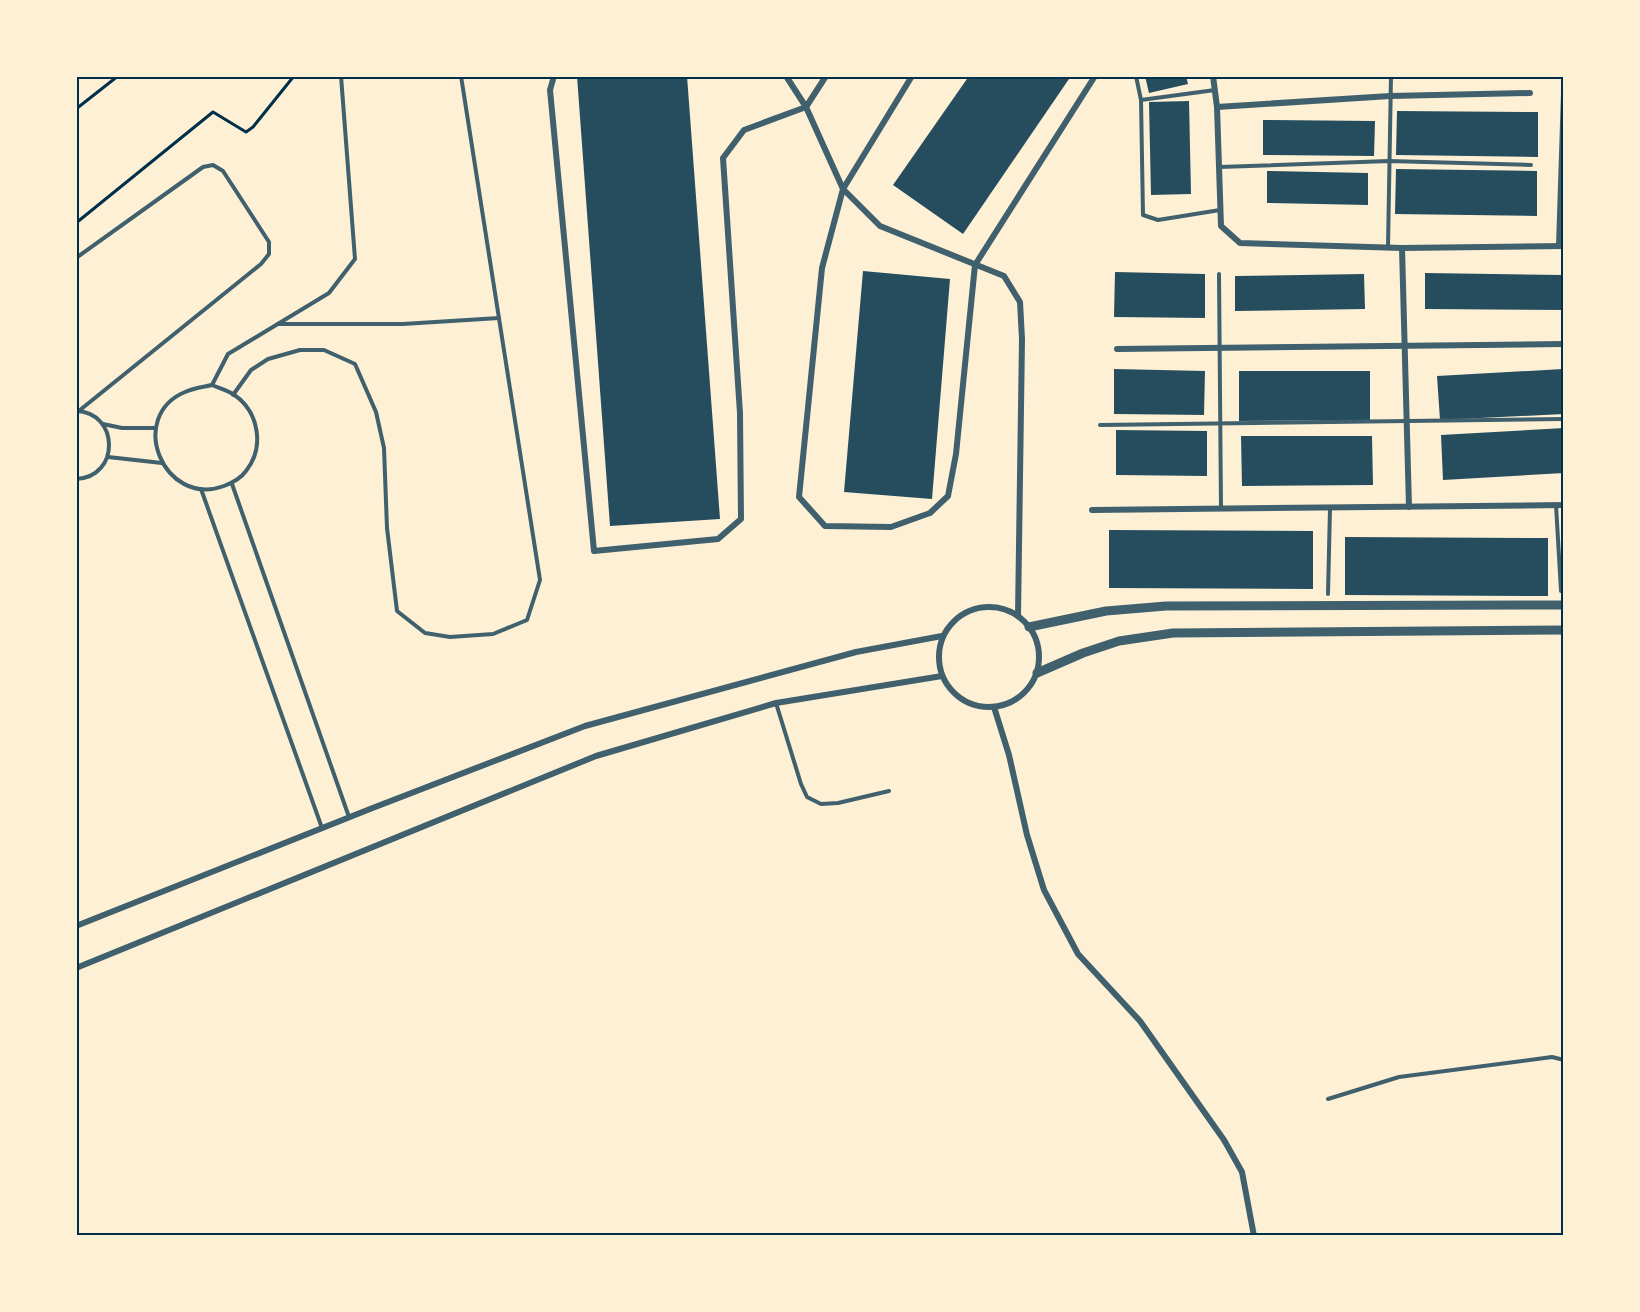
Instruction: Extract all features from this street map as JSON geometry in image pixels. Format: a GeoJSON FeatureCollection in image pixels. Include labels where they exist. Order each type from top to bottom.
{"type":"FeatureCollection","features":[{"type":"Feature","properties":{"kind":"street"},"geometry":{"type":"LineString","coordinates":[[554,76],[550,90],[594,551],[718,539],[741,519],[740,413],[723,159],[744,130],[807,107],[826,76]]}},
{"type":"Feature","properties":{"kind":"street"},"geometry":{"type":"LineString","coordinates":[[786,76],[807,107],[843,189],[880,226],[1004,276],[1020,302],[1023,339],[1018,615]]}},
{"type":"Feature","properties":{"kind":"street"},"geometry":{"type":"LineString","coordinates":[[912,76],[843,189],[822,268],[799,497],[825,526],[891,527],[930,513],[948,496],[956,454],[975,265],[1095,76]]}},
{"type":"Feature","properties":{"kind":"street"},"geometry":{"type":"LineString","coordinates":[[1213,76],[1217,107],[1221,226],[1240,243],[1402,248],[1561,246],[1563,93]]}},
{"type":"Feature","properties":{"kind":"street"},"geometry":{"type":"LineString","coordinates":[[1217,107],[1390,96],[1530,93]]}},
{"type":"Feature","properties":{"kind":"street"},"geometry":{"type":"LineString","coordinates":[[1402,248],[1409,507]]}},
{"type":"Feature","properties":{"kind":"street"},"geometry":{"type":"LineString","coordinates":[[1117,349],[1563,344]]}},
{"type":"Feature","properties":{"kind":"street"},"geometry":{"type":"LineString","coordinates":[[1092,510],[1563,505]]}},
{"type":"Feature","properties":{"kind":"street"},"geometry":{"type":"LineString","coordinates":[[1029,627],[1106,612],[1166,606],[1563,605]]}},
{"type":"Feature","properties":{"kind":"street"},"geometry":{"type":"LineString","coordinates":[[984,606],[1002,608],[1018,615],[1029,627],[1039,649],[1037,673],[1030,686],[1020,697],[994,708],[968,703],[957,696],[942,676],[938,656],[942,636],[952,621],[967,611],[984,606]]}},
{"type":"Feature","properties":{"kind":"street"},"geometry":{"type":"LineString","coordinates":[[1037,673],[1083,653],[1119,641],[1173,633],[1563,630]]}},
{"type":"Feature","properties":{"kind":"street"},"geometry":{"type":"LineString","coordinates":[[76,926],[585,726],[856,652],[942,636]]}},
{"type":"Feature","properties":{"kind":"street"},"geometry":{"type":"LineString","coordinates":[[76,968],[596,756],[776,703],[942,676]]}},
{"type":"Feature","properties":{"kind":"street"},"geometry":{"type":"LineString","coordinates":[[994,708],[1009,755],[1027,835],[1044,890],[1078,954],[1140,1021],[1224,1140],[1242,1172],[1254,1236]]}},
{"type":"Feature","properties":{"kind":"lane"},"geometry":{"type":"LineString","coordinates":[[212,385],[228,354],[329,293],[355,259],[341,76]]}},
{"type":"Feature","properties":{"kind":"lane"},"geometry":{"type":"LineString","coordinates":[[233,394],[251,370],[268,359],[300,350],[324,350],[355,364],[376,412],[384,448],[387,528],[397,611],[425,633],[450,637],[493,634],[527,620],[540,580],[461,76]]}},
{"type":"Feature","properties":{"kind":"lane"},"geometry":{"type":"LineString","coordinates":[[1136,76],[1141,100],[1143,214],[1158,220],[1221,210]]}},
{"type":"Feature","properties":{"kind":"lane"},"geometry":{"type":"LineString","coordinates":[[1388,247],[1391,76]]}},
{"type":"Feature","properties":{"kind":"lane"},"geometry":{"type":"LineString","coordinates":[[1141,100],[1215,90]]}},
{"type":"Feature","properties":{"kind":"lane"},"geometry":{"type":"LineString","coordinates":[[1219,167],[1389,161],[1531,165]]}},
{"type":"Feature","properties":{"kind":"lane"},"geometry":{"type":"LineString","coordinates":[[76,258],[203,167],[213,165],[223,171],[269,242],[269,254],[261,264],[78,411]]}},
{"type":"Feature","properties":{"kind":"lane"},"geometry":{"type":"LineString","coordinates":[[1219,274],[1221,509]]}},
{"type":"Feature","properties":{"kind":"lane"},"geometry":{"type":"LineString","coordinates":[[278,324],[403,324],[499,318]]}},
{"type":"Feature","properties":{"kind":"lane"},"geometry":{"type":"LineString","coordinates":[[212,385],[233,394],[247,406],[255,422],[258,440],[255,457],[245,472],[232,483],[217,489],[201,489],[178,481],[162,464],[156,448],[154,428],[170,402],[184,392],[212,385]]}},
{"type":"Feature","properties":{"kind":"lane"},"geometry":{"type":"LineString","coordinates":[[76,479],[93,475],[101,468],[108,457],[110,446],[108,435],[102,424],[94,417],[78,411]]}},
{"type":"Feature","properties":{"kind":"lane"},"geometry":{"type":"LineString","coordinates":[[1100,425],[1563,419]]}},
{"type":"Feature","properties":{"kind":"lane"},"geometry":{"type":"LineString","coordinates":[[102,424],[122,428],[154,428]]}},
{"type":"Feature","properties":{"kind":"lane"},"geometry":{"type":"LineString","coordinates":[[108,457],[162,464]]}},
{"type":"Feature","properties":{"kind":"lane"},"geometry":{"type":"LineString","coordinates":[[232,483],[349,818]]}},
{"type":"Feature","properties":{"kind":"lane"},"geometry":{"type":"LineString","coordinates":[[201,489],[322,828]]}},
{"type":"Feature","properties":{"kind":"lane"},"geometry":{"type":"LineString","coordinates":[[1556,505],[1561,591]]}},
{"type":"Feature","properties":{"kind":"lane"},"geometry":{"type":"LineString","coordinates":[[1328,594],[1330,508]]}},
{"type":"Feature","properties":{"kind":"lane"},"geometry":{"type":"LineString","coordinates":[[776,703],[807,797],[821,804],[830,804],[890,791]]}},
{"type":"Feature","properties":{"kind":"lane"},"geometry":{"type":"LineString","coordinates":[[1328,1100],[1399,1077],[1552,1057],[1563,1060]]}},
{"type":"Feature","properties":{"kind":"path"},"geometry":{"type":"LineString","coordinates":[[76,109],[118,76]]}},
{"type":"Feature","properties":{"kind":"path"},"geometry":{"type":"LineString","coordinates":[[76,223],[213,112],[246,132],[253,127],[294,76]]}},
{"type":"Feature","properties":{"kind":"building"},"geometry":{"type":"Polygon","coordinates":[[[577,76],[687,76],[720,519],[610,526],[577,76]]]}},
{"type":"Feature","properties":{"kind":"building"},"geometry":{"type":"Polygon","coordinates":[[[969,76],[1071,76],[963,234],[893,185],[969,76]]]}},
{"type":"Feature","properties":{"kind":"building"},"geometry":{"type":"Polygon","coordinates":[[[1145,76],[1186,76],[1188,84],[1149,93],[1145,76]]]}},
{"type":"Feature","properties":{"kind":"building"},"geometry":{"type":"Polygon","coordinates":[[[1189,101],[1191,194],[1151,195],[1149,102],[1189,101]]]}},
{"type":"Feature","properties":{"kind":"building"},"geometry":{"type":"Polygon","coordinates":[[[1397,111],[1538,112],[1538,157],[1396,155],[1397,111]]]}},
{"type":"Feature","properties":{"kind":"building"},"geometry":{"type":"Polygon","coordinates":[[[1263,120],[1375,121],[1374,156],[1263,155],[1263,120]]]}},
{"type":"Feature","properties":{"kind":"building"},"geometry":{"type":"Polygon","coordinates":[[[1396,169],[1537,171],[1537,216],[1395,214],[1396,169]]]}},
{"type":"Feature","properties":{"kind":"building"},"geometry":{"type":"Polygon","coordinates":[[[1267,171],[1368,173],[1368,205],[1267,203],[1267,171]]]}},
{"type":"Feature","properties":{"kind":"building"},"geometry":{"type":"Polygon","coordinates":[[[863,271],[950,279],[932,499],[844,492],[863,271]]]}},
{"type":"Feature","properties":{"kind":"building"},"geometry":{"type":"Polygon","coordinates":[[[1115,272],[1205,274],[1205,318],[1114,317],[1115,272]]]}},
{"type":"Feature","properties":{"kind":"building"},"geometry":{"type":"Polygon","coordinates":[[[1425,273],[1564,275],[1564,310],[1425,309],[1425,273]]]}},
{"type":"Feature","properties":{"kind":"building"},"geometry":{"type":"Polygon","coordinates":[[[1364,274],[1365,309],[1235,311],[1235,276],[1364,274]]]}},
{"type":"Feature","properties":{"kind":"building"},"geometry":{"type":"Polygon","coordinates":[[[1114,369],[1205,371],[1204,415],[1114,414],[1114,369]]]}},
{"type":"Feature","properties":{"kind":"building"},"geometry":{"type":"Polygon","coordinates":[[[1563,369],[1564,414],[1440,420],[1437,376],[1563,369]]]}},
{"type":"Feature","properties":{"kind":"building"},"geometry":{"type":"Polygon","coordinates":[[[1239,371],[1370,371],[1370,420],[1239,421],[1239,371]]]}},
{"type":"Feature","properties":{"kind":"building"},"geometry":{"type":"Polygon","coordinates":[[[1564,428],[1564,473],[1443,480],[1441,435],[1564,428]]]}},
{"type":"Feature","properties":{"kind":"building"},"geometry":{"type":"Polygon","coordinates":[[[1116,430],[1207,431],[1207,476],[1116,475],[1116,430]]]}},
{"type":"Feature","properties":{"kind":"building"},"geometry":{"type":"Polygon","coordinates":[[[1241,436],[1372,436],[1373,485],[1242,486],[1241,436]]]}},
{"type":"Feature","properties":{"kind":"building"},"geometry":{"type":"Polygon","coordinates":[[[1109,530],[1313,531],[1313,589],[1109,588],[1109,530]]]}},
{"type":"Feature","properties":{"kind":"building"},"geometry":{"type":"Polygon","coordinates":[[[1345,537],[1548,538],[1548,596],[1345,595],[1345,537]]]}}]}
